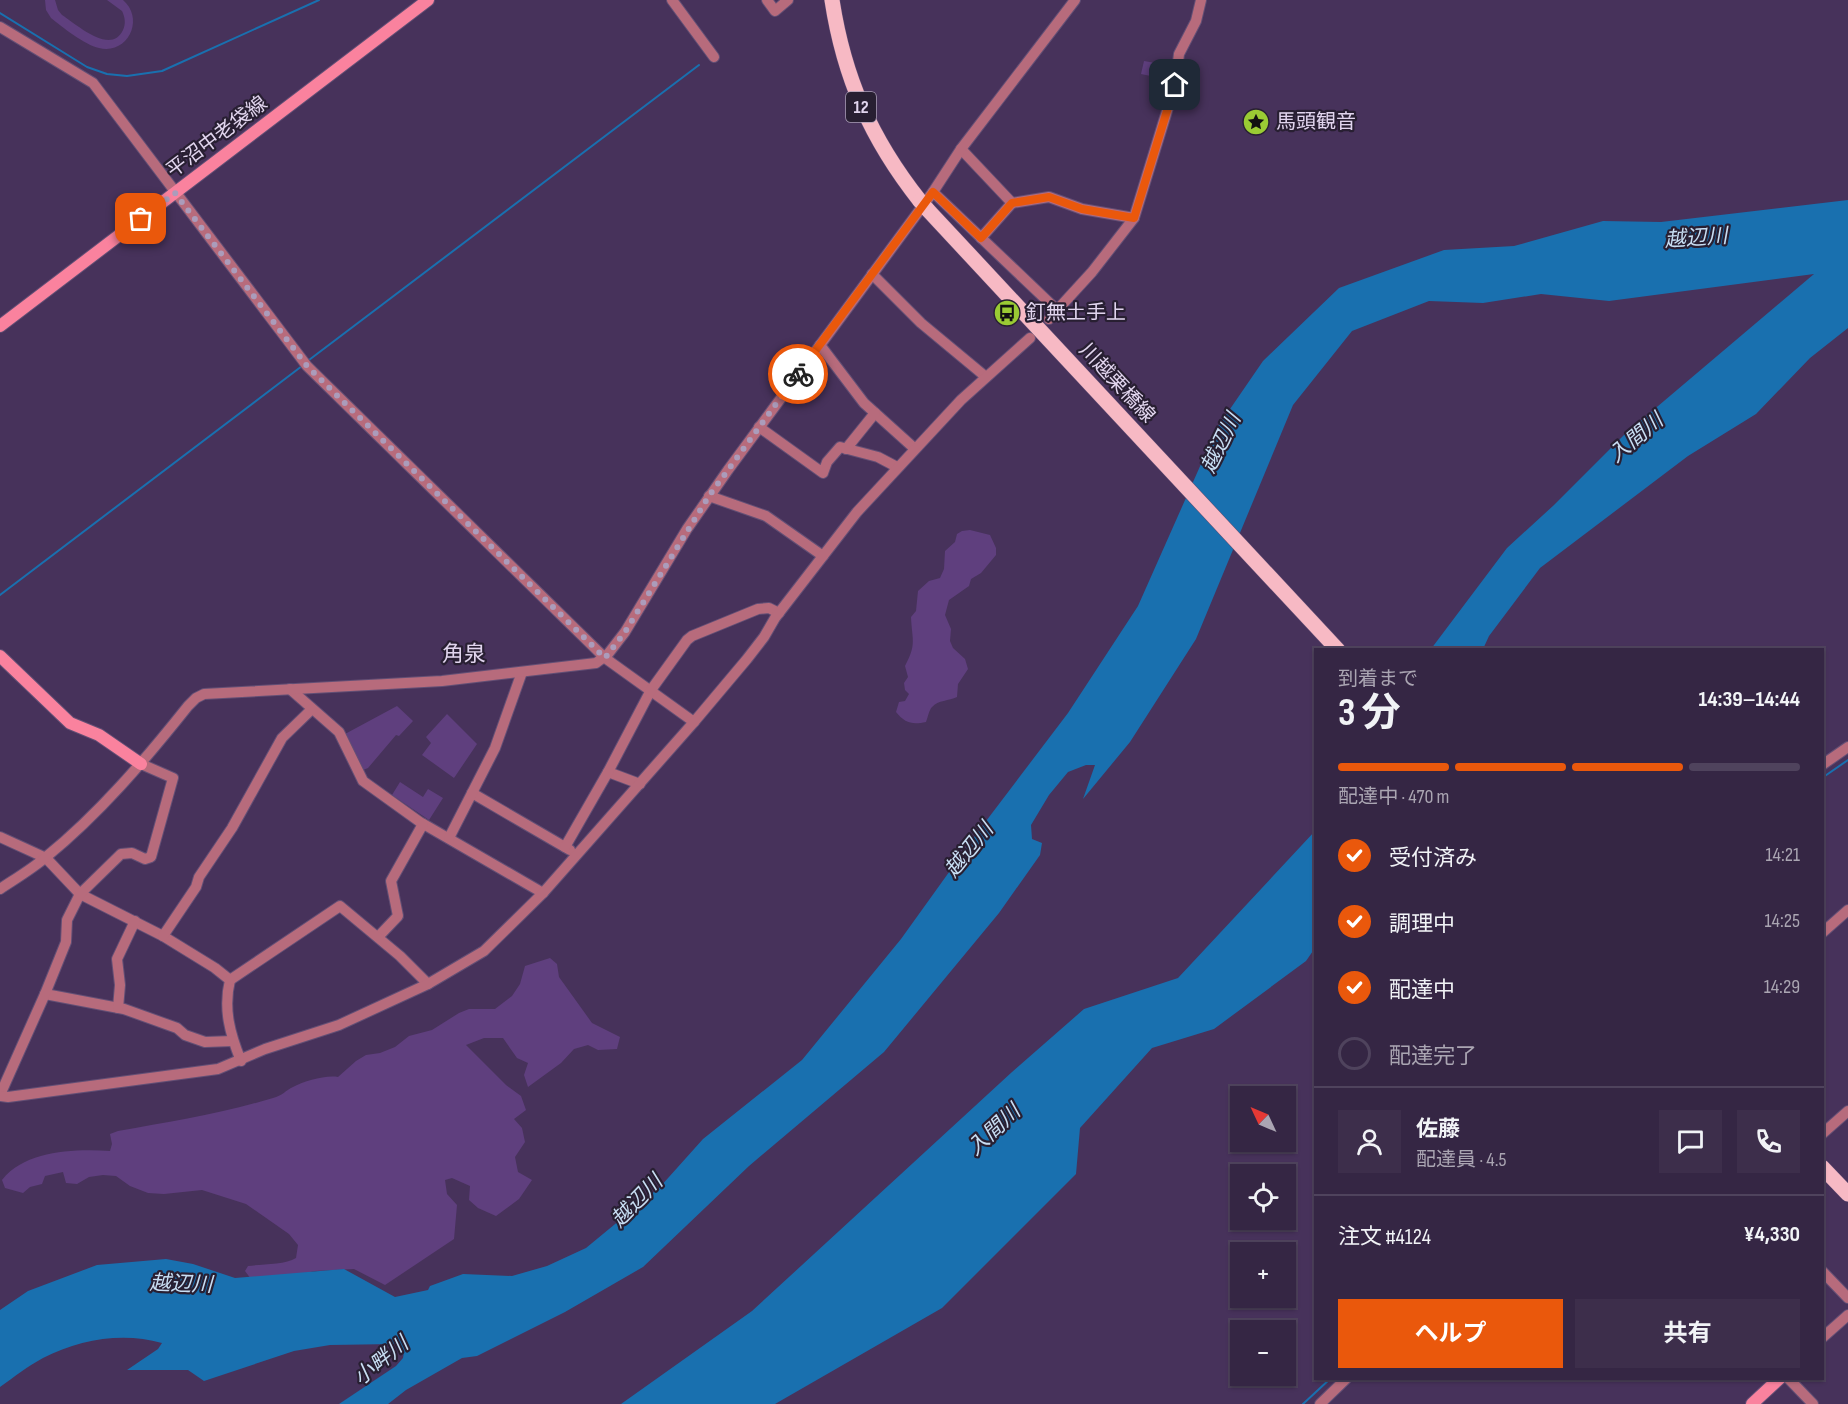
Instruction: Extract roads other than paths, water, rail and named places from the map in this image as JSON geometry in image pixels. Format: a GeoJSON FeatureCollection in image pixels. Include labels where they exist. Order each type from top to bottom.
{"type":"FeatureCollection","features":[{"type":"Feature","properties":{"kind":"main road","name":"平沼中老袋線"},"geometry":{"type":"LineString","coordinates":[[0,326],[428,0]]}},
{"type":"Feature","properties":{"kind":"main road","name":"川越栗橋線"},"geometry":{"type":"LineString","coordinates":[[832,0],[849,79],[886,153],[923,205],[1336,648]]}},
{"type":"Feature","properties":{"kind":"main road"},"geometry":{"type":"LineString","coordinates":[[0,656],[70,723],[99,735],[141,764]]}},
{"type":"Feature","properties":{"kind":"main road"},"geometry":{"type":"LineString","coordinates":[[1824,1169],[1848,1194]]}},
{"type":"Feature","properties":{"kind":"main road"},"geometry":{"type":"LineString","coordinates":[[1752,1404],[1778,1380]]}},
{"type":"Feature","properties":{"kind":"street"},"geometry":{"type":"LineString","coordinates":[[672,0],[714,57]]}},
{"type":"Feature","properties":{"kind":"street"},"geometry":{"type":"LineString","coordinates":[[767,0],[775,10],[788,0]]}},
{"type":"Feature","properties":{"kind":"street"},"geometry":{"type":"LineString","coordinates":[[0,889],[46,858],[97,810],[141,764],[196,698],[204,694],[442,681],[596,663],[605,658],[625,632],[709,496],[933,192],[961,149],[1075,0]]}},
{"type":"Feature","properties":{"kind":"street"},"geometry":{"type":"LineString","coordinates":[[1049,319],[1092,272],[1134,218],[1175,85],[1179,54],[1196,21],[1202,0]]}},
{"type":"Feature","properties":{"kind":"street"},"geometry":{"type":"LineString","coordinates":[[0,27],[93,83],[307,366],[605,658],[694,722]]}},
{"type":"Feature","properties":{"kind":"street"},"geometry":{"type":"LineString","coordinates":[[961,149],[1012,203]]}},
{"type":"Feature","properties":{"kind":"street"},"geometry":{"type":"LineString","coordinates":[[933,192],[1057,310]]}},
{"type":"Feature","properties":{"kind":"street"},"geometry":{"type":"LineString","coordinates":[[981,238],[1012,203],[1049,197],[1082,209],[1134,218]]}},
{"type":"Feature","properties":{"kind":"street"},"geometry":{"type":"LineString","coordinates":[[872,274],[921,323],[986,377]]}},
{"type":"Feature","properties":{"kind":"street"},"geometry":{"type":"LineString","coordinates":[[141,764],[173,778],[151,858],[145,859],[132,853],[121,854],[80,894],[67,920],[66,942],[0,1096],[8,1097],[218,1069],[265,1049],[339,1025],[428,984],[484,951],[543,893],[694,722],[747,659],[856,512],[961,400],[1030,339]]}},
{"type":"Feature","properties":{"kind":"street"},"geometry":{"type":"LineString","coordinates":[[820,345],[864,403],[914,448]]}},
{"type":"Feature","properties":{"kind":"street"},"geometry":{"type":"LineString","coordinates":[[846,449],[875,413]]}},
{"type":"Feature","properties":{"kind":"street"},"geometry":{"type":"LineString","coordinates":[[759,427],[823,473],[827,462],[840,447],[878,457],[897,467]]}},
{"type":"Feature","properties":{"kind":"street"},"geometry":{"type":"LineString","coordinates":[[709,496],[766,516],[823,555]]}},
{"type":"Feature","properties":{"kind":"street"},"geometry":{"type":"LineString","coordinates":[[566,847],[651,690],[692,636],[758,609],[769,608],[779,613]]}},
{"type":"Feature","properties":{"kind":"street"},"geometry":{"type":"LineString","coordinates":[[449,838],[495,748],[522,672]]}},
{"type":"Feature","properties":{"kind":"street"},"geometry":{"type":"LineString","coordinates":[[290,689],[339,732],[363,781],[423,824],[543,893]]}},
{"type":"Feature","properties":{"kind":"street"},"geometry":{"type":"LineString","coordinates":[[163,936],[196,887],[199,877],[231,828],[282,738],[312,709]]}},
{"type":"Feature","properties":{"kind":"street"},"geometry":{"type":"LineString","coordinates":[[1824,764],[1848,747]]}},
{"type":"Feature","properties":{"kind":"street"},"geometry":{"type":"LineString","coordinates":[[608,772],[640,784]]}},
{"type":"Feature","properties":{"kind":"street"},"geometry":{"type":"LineString","coordinates":[[472,793],[578,854]]}},
{"type":"Feature","properties":{"kind":"street"},"geometry":{"type":"LineString","coordinates":[[378,938],[398,916],[391,881],[423,824]]}},
{"type":"Feature","properties":{"kind":"street"},"geometry":{"type":"LineString","coordinates":[[0,837],[46,858],[80,894],[163,936],[230,980]]}},
{"type":"Feature","properties":{"kind":"street"},"geometry":{"type":"LineString","coordinates":[[241,1061],[226,1012],[230,980],[340,906],[400,956],[428,984]]}},
{"type":"Feature","properties":{"kind":"street"},"geometry":{"type":"LineString","coordinates":[[1824,931],[1848,910]]}},
{"type":"Feature","properties":{"kind":"street"},"geometry":{"type":"LineString","coordinates":[[118,1008],[120,985],[117,959],[135,921]]}},
{"type":"Feature","properties":{"kind":"street"},"geometry":{"type":"LineString","coordinates":[[45,994],[118,1008],[177,1028],[185,1035],[205,1042],[233,1041]]}},
{"type":"Feature","properties":{"kind":"street"},"geometry":{"type":"LineString","coordinates":[[1824,1132],[1848,1111]]}},
{"type":"Feature","properties":{"kind":"street"},"geometry":{"type":"LineString","coordinates":[[1824,1273],[1848,1298]]}},
{"type":"Feature","properties":{"kind":"street"},"geometry":{"type":"LineString","coordinates":[[1824,1336],[1848,1315]]}},
{"type":"Feature","properties":{"kind":"street"},"geometry":{"type":"LineString","coordinates":[[1320,1404],[1345,1380]]}},
{"type":"Feature","properties":{"kind":"street"},"geometry":{"type":"LineString","coordinates":[[1790,1380],[1813,1404]]}},
{"type":"Feature","properties":{"kind":"water"},"geometry":{"type":"Polygon","coordinates":[[[1848,200],[1848,328],[1810,358],[1756,414],[1688,456],[1540,568],[1489,636],[1483,648],[1432,648],[1507,548],[1625,434],[1814,274],[1609,301],[1541,294],[1483,303],[1429,301],[1352,331],[1293,405],[1196,639],[1130,742],[1083,799],[1095,765],[1086,765],[1068,772],[1049,795],[1031,825],[1032,839],[1042,843],[1040,855],[999,913],[884,1052],[749,1166],[643,1267],[565,1312],[477,1356],[462,1358],[406,1390],[388,1404],[339,1404],[396,1366],[403,1358],[404,1352],[395,1344],[330,1345],[294,1351],[204,1381],[188,1370],[127,1370],[158,1349],[162,1343],[132,1338],[102,1339],[57,1351],[26,1368],[0,1387],[0,1310],[28,1291],[97,1265],[166,1259],[193,1264],[235,1278],[344,1269],[395,1297],[428,1290],[430,1286],[463,1274],[512,1276],[547,1266],[586,1248],[660,1187],[703,1139],[802,1060],[901,939],[980,829],[1068,713],[1138,606],[1217,428],[1263,361],[1339,288],[1444,250],[1514,246],[1603,221],[1661,222],[1848,200]]]}},
{"type":"Feature","properties":{"kind":"water","name":"入間川"},"geometry":{"type":"Polygon","coordinates":[[[1314,832],[1314,949],[1306,961],[1214,1029],[1152,1048],[1080,1128],[1076,1174],[942,1308],[775,1404],[621,1404],[752,1311],[1012,1072],[1084,1009],[1178,978],[1314,832]]]}},
{"type":"Feature","properties":{"kind":"waterway"},"geometry":{"type":"LineString","coordinates":[[0,13],[87,67],[107,74],[127,76],[162,71],[319,0]]}},
{"type":"Feature","properties":{"kind":"waterway"},"geometry":{"type":"LineString","coordinates":[[309,360],[699,65]]}},
{"type":"Feature","properties":{"kind":"waterway"},"geometry":{"type":"LineString","coordinates":[[0,595],[302,366]]}},
{"type":"Feature","properties":{"kind":"waterway"},"geometry":{"type":"LineString","coordinates":[[1824,777],[1848,760]]}},
{"type":"Feature","properties":{"kind":"waterway"},"geometry":{"type":"LineString","coordinates":[[1303,1404],[1329,1380]]}},
{"type":"Feature","properties":{"kind":"place","name":"馬頭観音"},"geometry":{"type":"Point","coordinates":[1256,122]}},
{"type":"Feature","properties":{"kind":"place","name":"釘無土手上"},"geometry":{"type":"Point","coordinates":[1007,313]}},
{"type":"Feature","properties":{"kind":"district","name":"角泉"},"geometry":{"type":"Point","coordinates":[464,654]}},
{"type":"Feature","properties":{"kind":"water label","name":"越辺川"},"geometry":{"type":"Point","coordinates":[1696,238]}},
{"type":"Feature","properties":{"kind":"water label","name":"越辺川"},"geometry":{"type":"Point","coordinates":[1221,443]}},
{"type":"Feature","properties":{"kind":"water label","name":"越辺川"},"geometry":{"type":"Point","coordinates":[969,850]}},
{"type":"Feature","properties":{"kind":"water label","name":"越辺川"},"geometry":{"type":"Point","coordinates":[637,1201]}},
{"type":"Feature","properties":{"kind":"water label","name":"越辺川"},"geometry":{"type":"Point","coordinates":[181,1284]}},
{"type":"Feature","properties":{"kind":"water label","name":"小畔川"},"geometry":{"type":"Point","coordinates":[381,1361]}}]}
